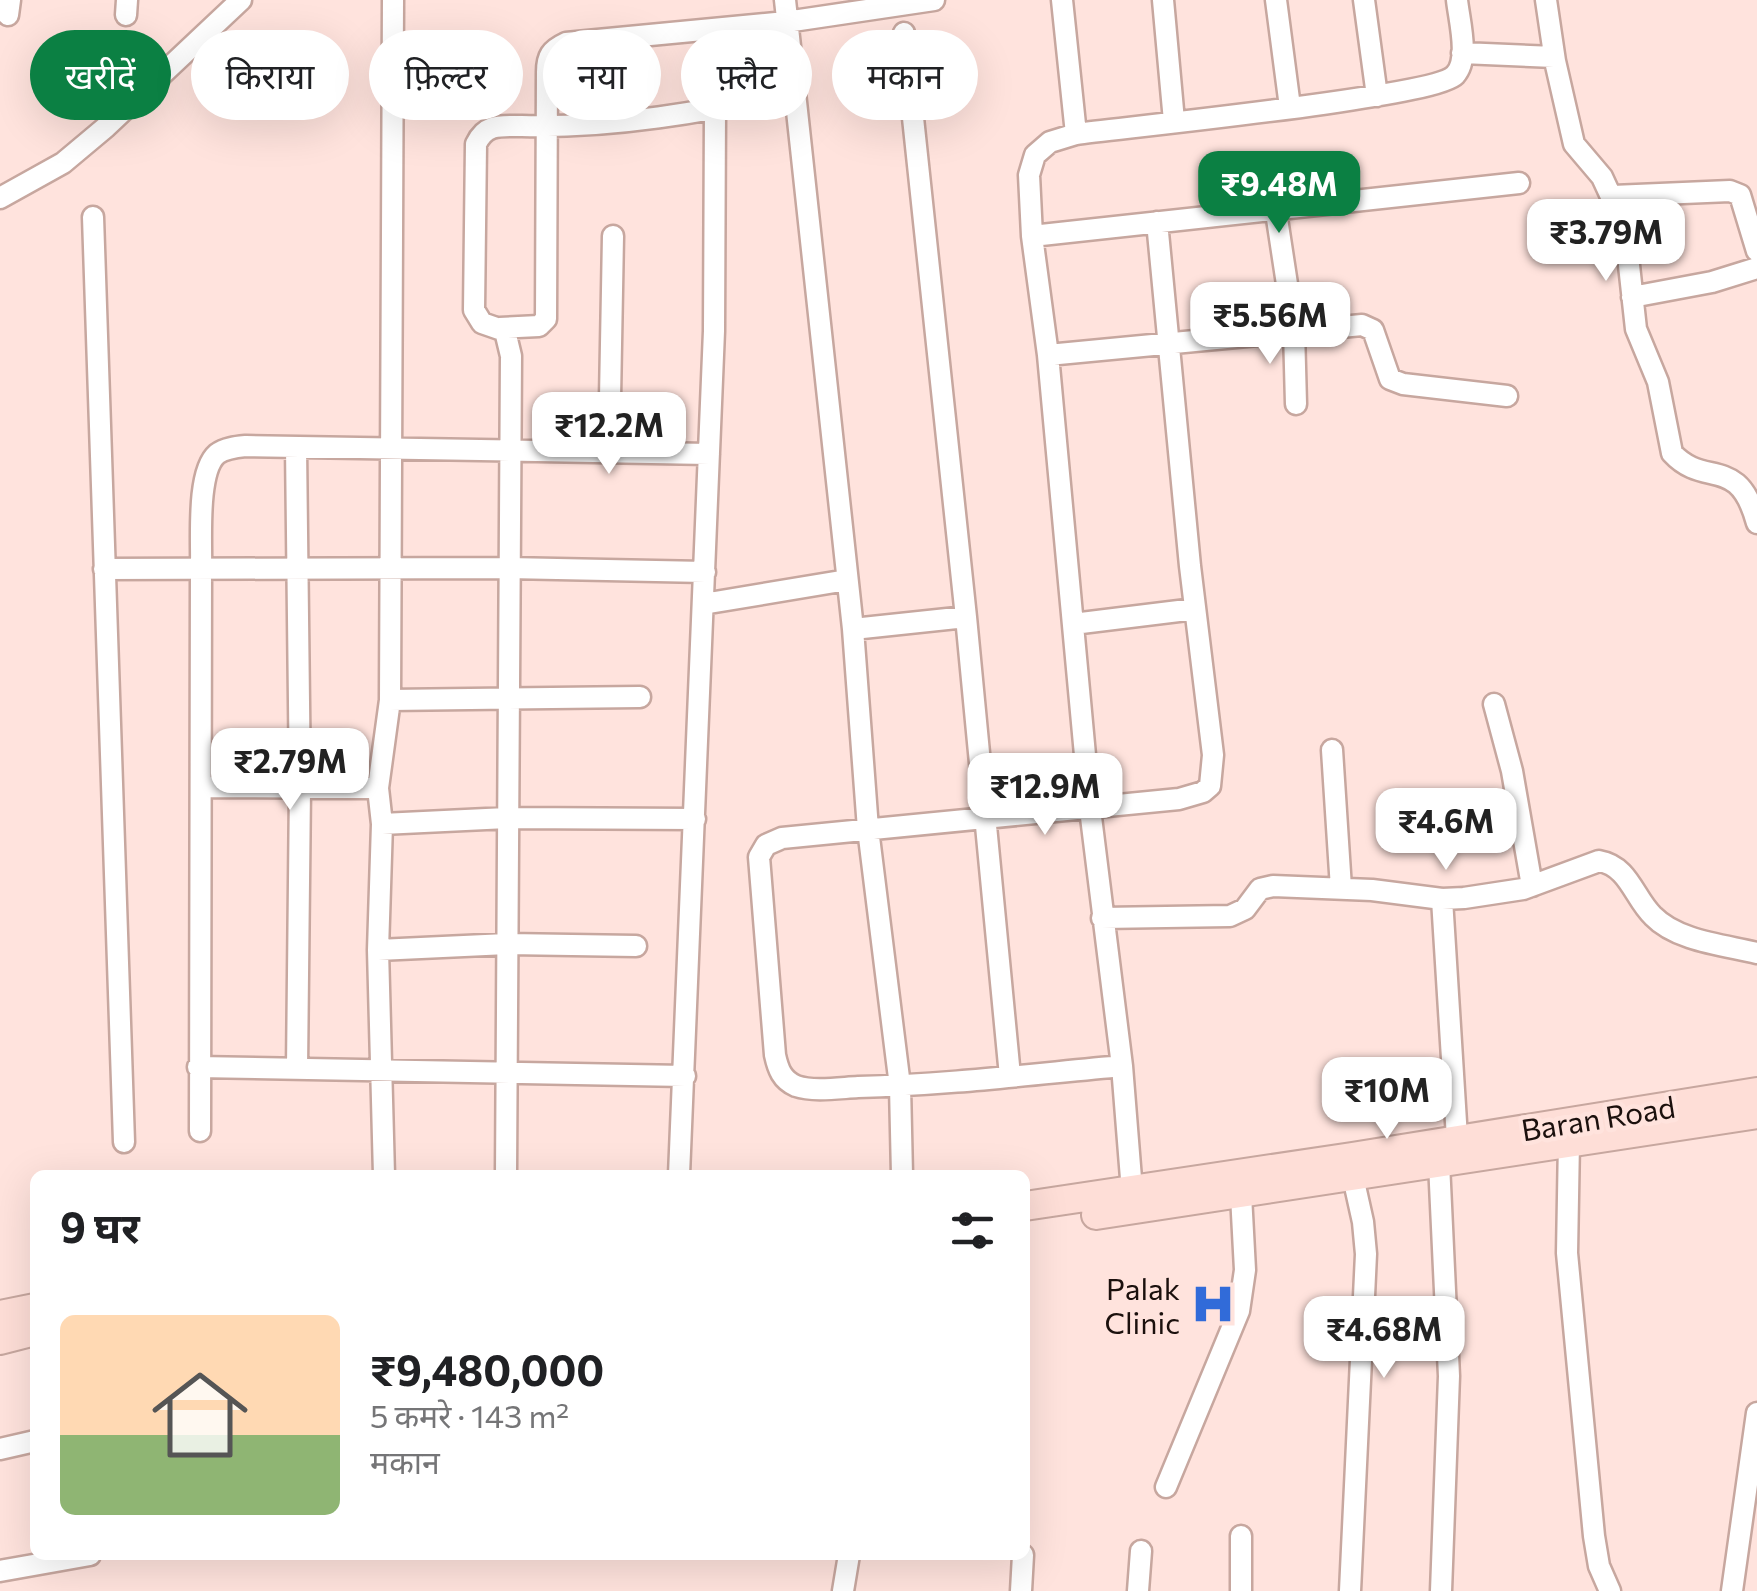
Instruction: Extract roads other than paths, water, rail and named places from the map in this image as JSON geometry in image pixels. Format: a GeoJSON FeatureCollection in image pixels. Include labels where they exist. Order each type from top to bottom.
{"type":"FeatureCollection","features":[{"type":"Feature","properties":{"kind":"main road","name":"Baran Road"},"geometry":{"type":"LineString","coordinates":[[1030,1205],[1757,1092]]}},
{"type":"Feature","properties":{"kind":"main road","name":"Baran Road"},"geometry":{"type":"LineString","coordinates":[[1030,1224],[1757,1114]]}},
{"type":"Feature","properties":{"kind":"main road"},"geometry":{"type":"LineString","coordinates":[[0,1314],[30,1309]]}},
{"type":"Feature","properties":{"kind":"main road"},"geometry":{"type":"LineString","coordinates":[[0,1340],[30,1332]]}},
{"type":"Feature","properties":{"kind":"street"},"geometry":{"type":"LineString","coordinates":[[0,198],[63,163],[241,0]]}},
{"type":"Feature","properties":{"kind":"street"},"geometry":{"type":"LineString","coordinates":[[384,1170],[378,950],[382,824],[378,788],[390,700],[393,0]]}},
{"type":"Feature","properties":{"kind":"street"},"geometry":{"type":"LineString","coordinates":[[500,328],[539,326],[546,319],[547,58],[554,49],[566,43],[786,11],[934,0]]}},
{"type":"Feature","properties":{"kind":"street"},"geometry":{"type":"LineString","coordinates":[[1062,0],[1076,134]]}},
{"type":"Feature","properties":{"kind":"street"},"geometry":{"type":"LineString","coordinates":[[1163,0],[1174,121]]}},
{"type":"Feature","properties":{"kind":"street"},"geometry":{"type":"LineString","coordinates":[[1276,0],[1290,107]]}},
{"type":"Feature","properties":{"kind":"street"},"geometry":{"type":"LineString","coordinates":[[1364,0],[1377,96]]}},
{"type":"Feature","properties":{"kind":"street"},"geometry":{"type":"LineString","coordinates":[[1132,1191],[1122,1066],[1090,809],[1048,356],[1032,236],[1029,175],[1034,155],[1050,142],[1076,134],[1377,96],[1444,82],[1457,73],[1462,53],[1457,0]]}},
{"type":"Feature","properties":{"kind":"street"},"geometry":{"type":"LineString","coordinates":[[1546,0],[1574,144],[1596,168],[1613,196],[1628,247],[1636,329],[1663,399],[1672,453],[1685,464],[1736,482],[1748,496],[1757,523]]}},
{"type":"Feature","properties":{"kind":"street"},"geometry":{"type":"LineString","coordinates":[[1462,53],[1554,56]]}},
{"type":"Feature","properties":{"kind":"street"},"geometry":{"type":"LineString","coordinates":[[506,1170],[510,343],[505,331],[482,323],[474,310],[476,144],[490,127],[548,127],[681,113]]}},
{"type":"Feature","properties":{"kind":"street"},"geometry":{"type":"LineString","coordinates":[[680,1170],[714,331],[715,120]]}},
{"type":"Feature","properties":{"kind":"street"},"geometry":{"type":"LineString","coordinates":[[796,120],[853,629],[868,829],[900,1086],[902,1170]]}},
{"type":"Feature","properties":{"kind":"street"},"geometry":{"type":"LineString","coordinates":[[913,120],[1010,1076]]}},
{"type":"Feature","properties":{"kind":"street"},"geometry":{"type":"LineString","coordinates":[[1032,236],[1520,184]]}},
{"type":"Feature","properties":{"kind":"street"},"geometry":{"type":"LineString","coordinates":[[1613,196],[1730,191],[1740,195],[1757,251]]}},
{"type":"Feature","properties":{"kind":"street"},"geometry":{"type":"LineString","coordinates":[[1276,212],[1294,330],[1296,404]]}},
{"type":"Feature","properties":{"kind":"street"},"geometry":{"type":"LineString","coordinates":[[93,218],[124,1142]]}},
{"type":"Feature","properties":{"kind":"street"},"geometry":{"type":"LineString","coordinates":[[1122,1066],[900,1086],[798,1086],[780,1074],[775,1055],[760,852],[782,838],[1179,799],[1210,786],[1212,755],[1157,222]]}},
{"type":"Feature","properties":{"kind":"street"},"geometry":{"type":"LineString","coordinates":[[609,452],[613,236]]}},
{"type":"Feature","properties":{"kind":"street"},"geometry":{"type":"LineString","coordinates":[[1632,297],[1712,282],[1757,268]]}},
{"type":"Feature","properties":{"kind":"street"},"geometry":{"type":"LineString","coordinates":[[1048,356],[1369,326],[1377,338],[1390,380],[1506,396]]}},
{"type":"Feature","properties":{"kind":"street"},"geometry":{"type":"LineString","coordinates":[[200,1131],[201,570],[204,487],[213,457],[236,447],[709,454]]}},
{"type":"Feature","properties":{"kind":"street"},"geometry":{"type":"LineString","coordinates":[[296,447],[298,1068]]}},
{"type":"Feature","properties":{"kind":"street"},"geometry":{"type":"LineString","coordinates":[[104,569],[391,567],[705,572]]}},
{"type":"Feature","properties":{"kind":"street"},"geometry":{"type":"LineString","coordinates":[[703,604],[847,580]]}},
{"type":"Feature","properties":{"kind":"street"},"geometry":{"type":"LineString","coordinates":[[1073,624],[1195,609]]}},
{"type":"Feature","properties":{"kind":"street"},"geometry":{"type":"LineString","coordinates":[[853,629],[966,617]]}},
{"type":"Feature","properties":{"kind":"street"},"geometry":{"type":"LineString","coordinates":[[390,700],[640,696]]}},
{"type":"Feature","properties":{"kind":"street"},"geometry":{"type":"LineString","coordinates":[[1494,704],[1512,771],[1532,886]]}},
{"type":"Feature","properties":{"kind":"street"},"geometry":{"type":"LineString","coordinates":[[1332,750],[1341,888]]}},
{"type":"Feature","properties":{"kind":"street"},"geometry":{"type":"LineString","coordinates":[[202,786],[378,788]]}},
{"type":"Feature","properties":{"kind":"street"},"geometry":{"type":"LineString","coordinates":[[382,824],[507,818],[695,819]]}},
{"type":"Feature","properties":{"kind":"street"},"geometry":{"type":"LineString","coordinates":[[1102,918],[1230,916],[1240,912],[1256,892],[1266,887],[1341,888],[1442,899],[1500,895],[1590,863],[1607,862],[1620,870],[1645,908],[1664,926],[1757,954]]}},
{"type":"Feature","properties":{"kind":"street"},"geometry":{"type":"LineString","coordinates":[[1442,899],[1457,1138]]}},
{"type":"Feature","properties":{"kind":"street"},"geometry":{"type":"LineString","coordinates":[[378,950],[506,944],[636,946]]}},
{"type":"Feature","properties":{"kind":"street"},"geometry":{"type":"LineString","coordinates":[[198,1067],[684,1076]]}},
{"type":"Feature","properties":{"kind":"street"},"geometry":{"type":"LineString","coordinates":[[1569,1140],[1567,1253],[1594,1536],[1610,1591]]}},
{"type":"Feature","properties":{"kind":"street"},"geometry":{"type":"LineString","coordinates":[[1439,1163],[1449,1376],[1441,1591]]}},
{"type":"Feature","properties":{"kind":"street"},"geometry":{"type":"LineString","coordinates":[[1350,1591],[1366,1254],[1353,1178]]}},
{"type":"Feature","properties":{"kind":"street"},"geometry":{"type":"LineString","coordinates":[[1166,1487],[1239,1311],[1245,1270],[1241,1194]]}},
{"type":"Feature","properties":{"kind":"street"},"geometry":{"type":"LineString","coordinates":[[1732,1591],[1757,1413]]}},
{"type":"Feature","properties":{"kind":"street"},"geometry":{"type":"LineString","coordinates":[[0,1448],[30,1442]]}},
{"type":"Feature","properties":{"kind":"street"},"geometry":{"type":"LineString","coordinates":[[1240,1536],[1241,1591]]}},
{"type":"Feature","properties":{"kind":"street"},"geometry":{"type":"LineString","coordinates":[[1138,1591],[1141,1551]]}},
{"type":"Feature","properties":{"kind":"street"},"geometry":{"type":"LineString","coordinates":[[0,1571],[62,1560]]}},
{"type":"Feature","properties":{"kind":"street"},"geometry":{"type":"LineString","coordinates":[[842,1591],[847,1560]]}},
{"type":"Feature","properties":{"kind":"street"},"geometry":{"type":"LineString","coordinates":[[1021,1591],[1023,1560]]}},
{"type":"Feature","properties":{"kind":"place","name":"Palak Clinic"},"geometry":{"type":"Point","coordinates":[1213,1304]}}]}
